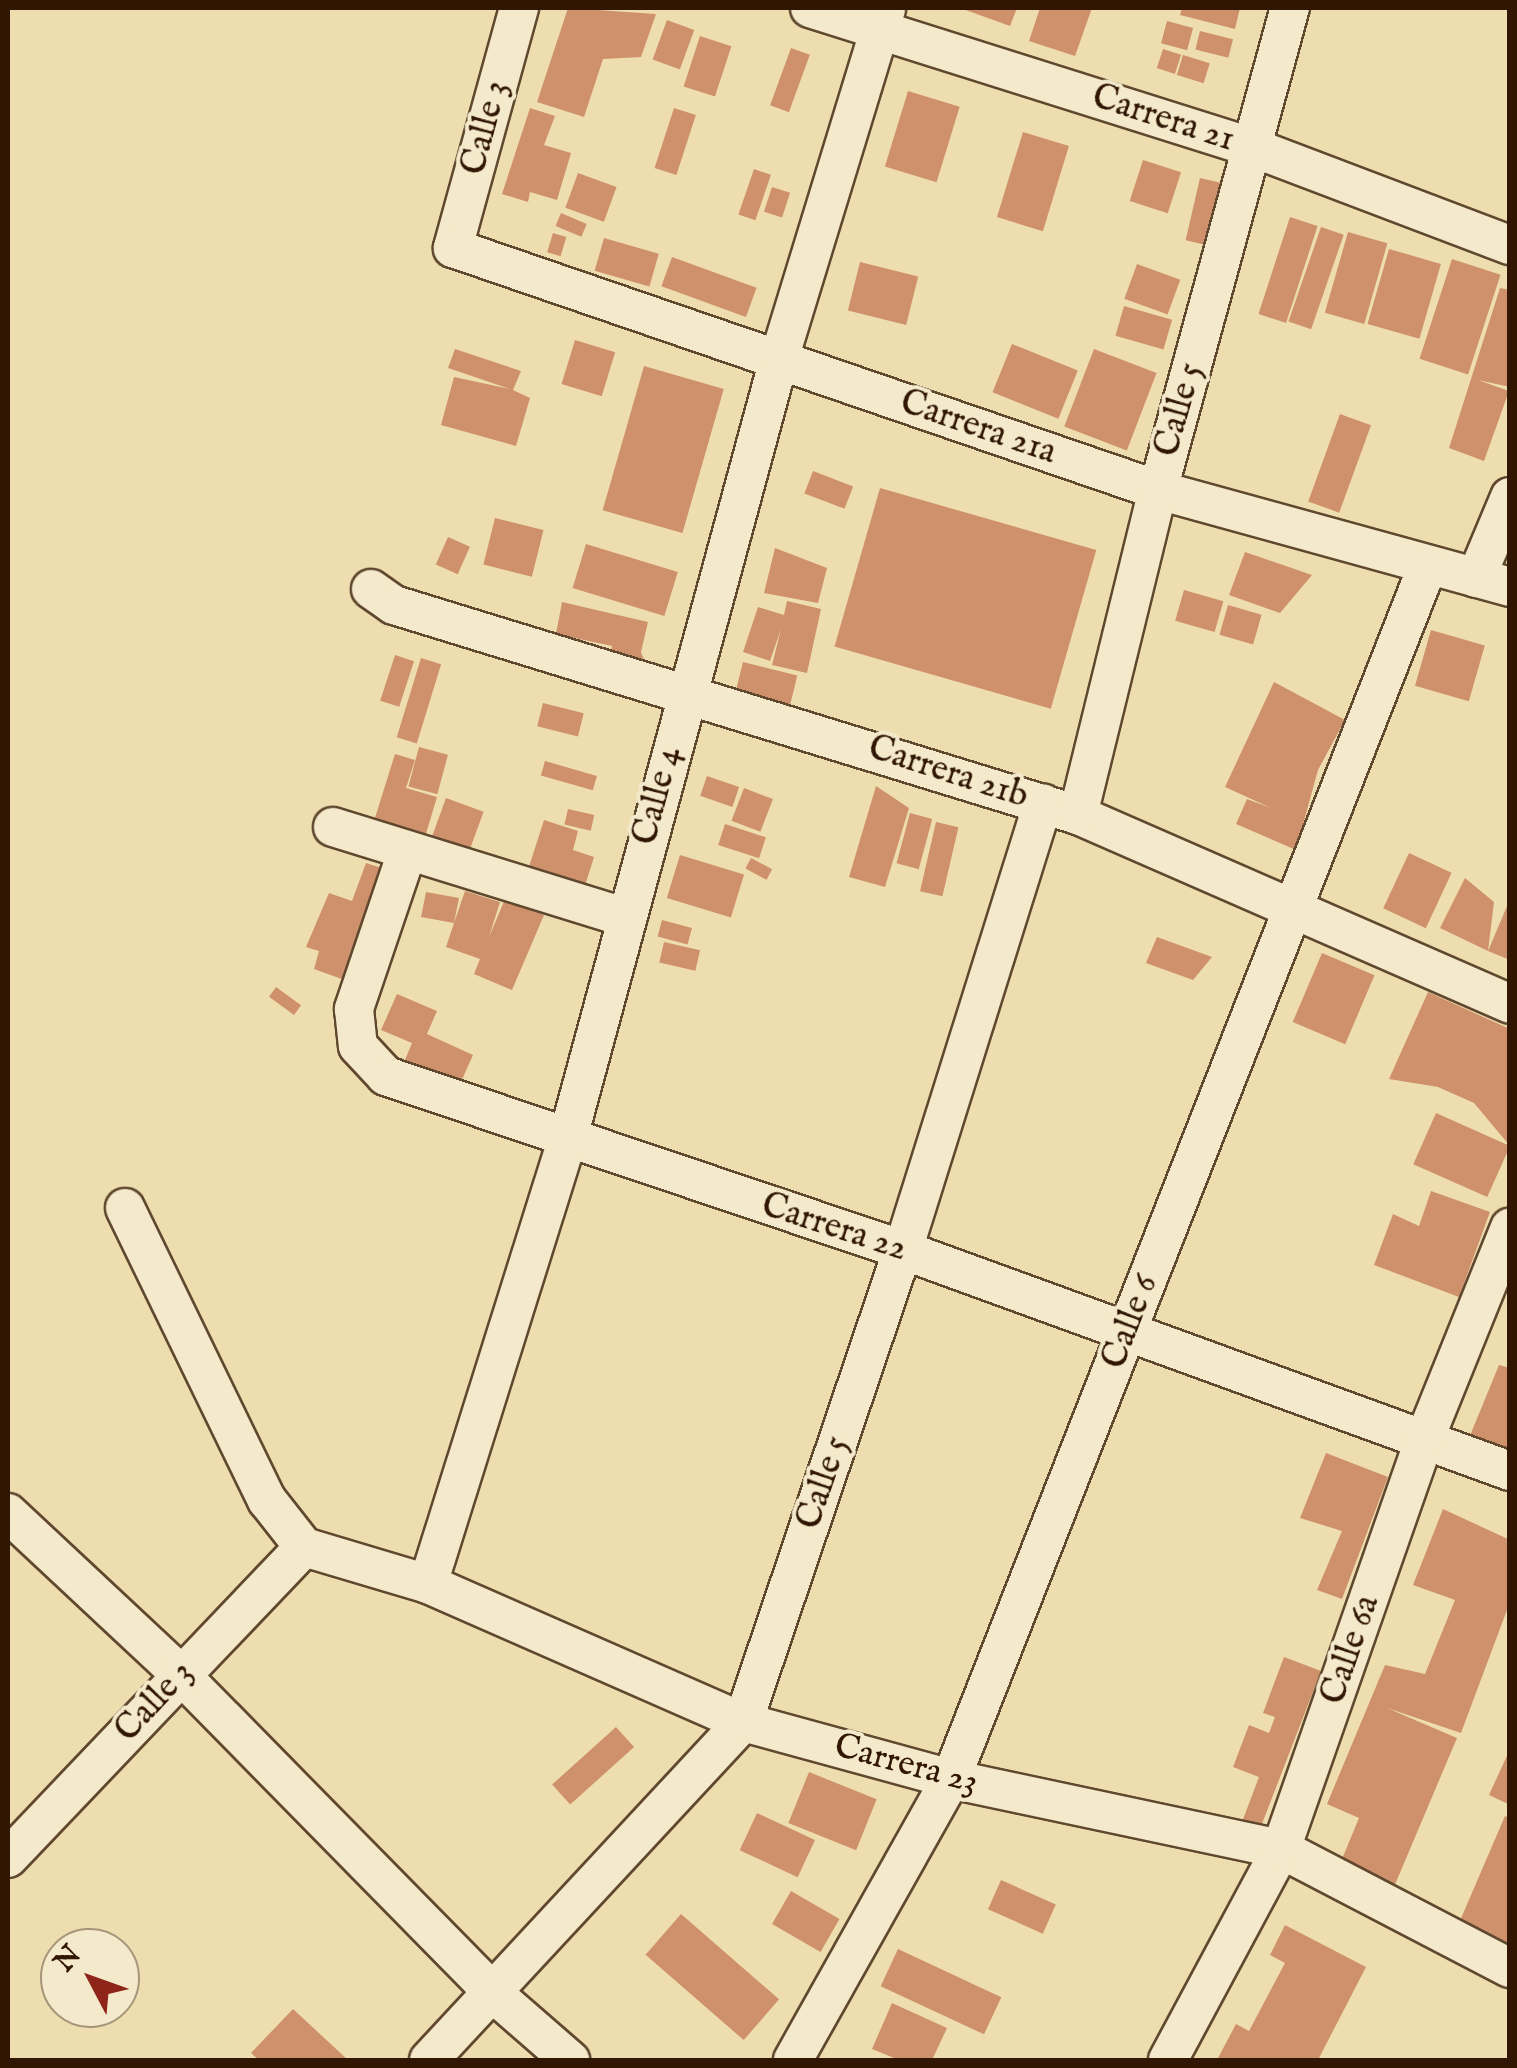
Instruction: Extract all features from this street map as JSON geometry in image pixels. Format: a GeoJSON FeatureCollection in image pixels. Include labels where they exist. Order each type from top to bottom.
{"type":"FeatureCollection","features":[{"type":"Feature","properties":{"kind":"street","name":"Calle 3"},"geometry":{"type":"LineString","coordinates":[[453,248],[519,8]]}},
{"type":"Feature","properties":{"kind":"street","name":"Carrera 21"},"geometry":{"type":"LineString","coordinates":[[810,8],[883,18],[1254,148],[1510,245]]}},
{"type":"Feature","properties":{"kind":"street","name":"Calle 5"},"geometry":{"type":"LineString","coordinates":[[429,2060],[743,1722],[903,1250],[1060,809],[1158,490],[1290,8]]}},
{"type":"Feature","properties":{"kind":"street","name":"Calle 4"},"geometry":{"type":"LineString","coordinates":[[428,1584],[567,1141],[686,690],[779,358],[883,18]]}},
{"type":"Feature","properties":{"kind":"street","name":"Carrera 21a"},"geometry":{"type":"LineString","coordinates":[[453,248],[1158,490],[1493,582]]}},
{"type":"Feature","properties":{"kind":"street"},"geometry":{"type":"LineString","coordinates":[[1493,582],[1510,497]]}},
{"type":"Feature","properties":{"kind":"street","name":"Calle 6"},"geometry":{"type":"LineString","coordinates":[[793,2060],[951,1779],[1428,564]]}},
{"type":"Feature","properties":{"kind":"street","name":"Carrera 21b"},"geometry":{"type":"LineString","coordinates":[[371,589],[394,604],[686,690],[1060,809],[1290,913],[1510,1004]]}},
{"type":"Feature","properties":{"kind":"street"},"geometry":{"type":"LineString","coordinates":[[332,827],[626,918]]}},
{"type":"Feature","properties":{"kind":"street","name":"Carrera 22"},"geometry":{"type":"LineString","coordinates":[[407,852],[354,1009],[358,1046],[386,1076],[567,1141],[903,1250],[1510,1470]]}},
{"type":"Feature","properties":{"kind":"street"},"geometry":{"type":"LineString","coordinates":[[126,1208],[267,1500],[304,1547]]}},
{"type":"Feature","properties":{"kind":"street","name":"Calle 6a"},"geometry":{"type":"LineString","coordinates":[[1168,2060],[1281,1850],[1425,1438],[1510,1228]]}},
{"type":"Feature","properties":{"kind":"street"},"geometry":{"type":"LineString","coordinates":[[8,1513],[180,1674],[494,1994],[570,2060]]}},
{"type":"Feature","properties":{"kind":"street","name":"Calle 3"},"geometry":{"type":"LineString","coordinates":[[8,1858],[304,1547]]}},
{"type":"Feature","properties":{"kind":"street","name":"Carrera 23"},"geometry":{"type":"LineString","coordinates":[[304,1547],[428,1584],[743,1722],[951,1779],[1281,1850],[1510,1968]]}},
{"type":"Feature","properties":{"kind":"building"},"geometry":{"type":"Polygon","coordinates":[[[568,8],[656,14],[641,57],[603,59],[584,117],[537,102],[568,8]]]}},
{"type":"Feature","properties":{"kind":"building"},"geometry":{"type":"Polygon","coordinates":[[[960,8],[1017,8],[1010,26],[960,8]]]}},
{"type":"Feature","properties":{"kind":"building"},"geometry":{"type":"Polygon","coordinates":[[[1040,8],[1092,8],[1075,56],[1029,41],[1040,8]]]}},
{"type":"Feature","properties":{"kind":"building"},"geometry":{"type":"Polygon","coordinates":[[[1182,8],[1240,8],[1235,29],[1180,15],[1182,8]]]}},
{"type":"Feature","properties":{"kind":"building"},"geometry":{"type":"Polygon","coordinates":[[[667,20],[694,30],[680,69],[653,59],[667,20]]]}},
{"type":"Feature","properties":{"kind":"building"},"geometry":{"type":"Polygon","coordinates":[[[1167,21],[1193,28],[1187,50],[1161,43],[1167,21]]]}},
{"type":"Feature","properties":{"kind":"building"},"geometry":{"type":"Polygon","coordinates":[[[1200,31],[1233,39],[1228,58],[1195,49],[1200,31]]]}},
{"type":"Feature","properties":{"kind":"building"},"geometry":{"type":"Polygon","coordinates":[[[700,36],[731,46],[715,97],[684,86],[700,36]]]}},
{"type":"Feature","properties":{"kind":"building"},"geometry":{"type":"Polygon","coordinates":[[[791,48],[810,55],[789,112],[770,105],[791,48]]]}},
{"type":"Feature","properties":{"kind":"building"},"geometry":{"type":"Polygon","coordinates":[[[1163,49],[1181,55],[1175,74],[1157,68],[1163,49]]]}},
{"type":"Feature","properties":{"kind":"building"},"geometry":{"type":"Polygon","coordinates":[[[1183,55],[1210,63],[1204,83],[1177,75],[1183,55]]]}},
{"type":"Feature","properties":{"kind":"building"},"geometry":{"type":"Polygon","coordinates":[[[908,91],[960,107],[937,182],[885,167],[908,91]]]}},
{"type":"Feature","properties":{"kind":"building"},"geometry":{"type":"Polygon","coordinates":[[[530,108],[555,116],[544,145],[571,153],[557,200],[530,192],[528,202],[502,194],[530,108]]]}},
{"type":"Feature","properties":{"kind":"building"},"geometry":{"type":"Polygon","coordinates":[[[674,108],[696,115],[676,175],[655,168],[674,108]]]}},
{"type":"Feature","properties":{"kind":"building"},"geometry":{"type":"Polygon","coordinates":[[[1023,132],[1069,146],[1043,231],[997,217],[1023,132]]]}},
{"type":"Feature","properties":{"kind":"building"},"geometry":{"type":"Polygon","coordinates":[[[1143,160],[1181,172],[1168,213],[1130,201],[1143,160]]]}},
{"type":"Feature","properties":{"kind":"building"},"geometry":{"type":"Polygon","coordinates":[[[754,169],[771,175],[755,220],[738,214],[754,169]]]}},
{"type":"Feature","properties":{"kind":"building"},"geometry":{"type":"Polygon","coordinates":[[[578,173],[617,187],[604,222],[565,208],[578,173]]]}},
{"type":"Feature","properties":{"kind":"building"},"geometry":{"type":"Polygon","coordinates":[[[1200,178],[1221,183],[1207,245],[1186,240],[1200,178]]]}},
{"type":"Feature","properties":{"kind":"building"},"geometry":{"type":"Polygon","coordinates":[[[772,187],[790,193],[782,218],[764,212],[772,187]]]}},
{"type":"Feature","properties":{"kind":"building"},"geometry":{"type":"Polygon","coordinates":[[[561,213],[587,224],[581,237],[556,226],[561,213]]]}},
{"type":"Feature","properties":{"kind":"building"},"geometry":{"type":"Polygon","coordinates":[[[1290,217],[1318,226],[1286,323],[1258,314],[1290,217]]]}},
{"type":"Feature","properties":{"kind":"building"},"geometry":{"type":"Polygon","coordinates":[[[1321,227],[1344,235],[1311,329],[1288,322],[1321,227]]]}},
{"type":"Feature","properties":{"kind":"building"},"geometry":{"type":"Polygon","coordinates":[[[1348,232],[1387,243],[1364,324],[1325,313],[1348,232]]]}},
{"type":"Feature","properties":{"kind":"building"},"geometry":{"type":"Polygon","coordinates":[[[553,233],[566,237],[561,256],[547,252],[553,233]]]}},
{"type":"Feature","properties":{"kind":"building"},"geometry":{"type":"Polygon","coordinates":[[[604,238],[659,254],[649,286],[595,271],[604,238]]]}},
{"type":"Feature","properties":{"kind":"building"},"geometry":{"type":"Polygon","coordinates":[[[1389,249],[1441,264],[1419,339],[1368,324],[1389,249]]]}},
{"type":"Feature","properties":{"kind":"building"},"geometry":{"type":"Polygon","coordinates":[[[672,257],[757,288],[746,317],[661,286],[672,257]]]}},
{"type":"Feature","properties":{"kind":"building"},"geometry":{"type":"Polygon","coordinates":[[[1452,259],[1501,275],[1468,375],[1420,359],[1452,259]]]}},
{"type":"Feature","properties":{"kind":"building"},"geometry":{"type":"Polygon","coordinates":[[[860,262],[918,277],[906,325],[848,311],[860,262]]]}},
{"type":"Feature","properties":{"kind":"building"},"geometry":{"type":"Polygon","coordinates":[[[1137,264],[1180,280],[1168,315],[1124,299],[1137,264]]]}},
{"type":"Feature","properties":{"kind":"building"},"geometry":{"type":"Polygon","coordinates":[[[1500,288],[1510,290],[1510,387],[1478,380],[1509,391],[1484,461],[1449,448],[1500,288]]]}},
{"type":"Feature","properties":{"kind":"building"},"geometry":{"type":"Polygon","coordinates":[[[1124,306],[1172,320],[1164,350],[1115,336],[1124,306]]]}},
{"type":"Feature","properties":{"kind":"building"},"geometry":{"type":"Polygon","coordinates":[[[575,340],[615,352],[602,396],[562,384],[575,340]]]}},
{"type":"Feature","properties":{"kind":"building"},"geometry":{"type":"Polygon","coordinates":[[[1012,344],[1078,371],[1058,419],[993,392],[1012,344]]]}},
{"type":"Feature","properties":{"kind":"building"},"geometry":{"type":"Polygon","coordinates":[[[455,349],[521,371],[513,390],[530,398],[516,446],[441,425],[454,377],[510,389],[448,368],[455,349]]]}},
{"type":"Feature","properties":{"kind":"building"},"geometry":{"type":"Polygon","coordinates":[[[1094,349],[1157,373],[1127,450],[1064,426],[1094,349]]]}},
{"type":"Feature","properties":{"kind":"building"},"geometry":{"type":"Polygon","coordinates":[[[644,366],[724,389],[682,533],[603,510],[644,366]]]}},
{"type":"Feature","properties":{"kind":"building"},"geometry":{"type":"Polygon","coordinates":[[[1340,414],[1371,425],[1339,513],[1308,501],[1340,414]]]}},
{"type":"Feature","properties":{"kind":"building"},"geometry":{"type":"Polygon","coordinates":[[[813,471],[853,486],[845,509],[804,493],[813,471]]]}},
{"type":"Feature","properties":{"kind":"building"},"geometry":{"type":"Polygon","coordinates":[[[880,488],[1096,550],[1051,709],[835,647],[880,488]]]}},
{"type":"Feature","properties":{"kind":"building"},"geometry":{"type":"Polygon","coordinates":[[[495,518],[544,530],[532,577],[483,565],[495,518]]]}},
{"type":"Feature","properties":{"kind":"building"},"geometry":{"type":"Polygon","coordinates":[[[448,537],[470,547],[458,574],[436,564],[448,537]]]}},
{"type":"Feature","properties":{"kind":"building"},"geometry":{"type":"Polygon","coordinates":[[[586,544],[678,572],[664,616],[573,588],[586,544]]]}},
{"type":"Feature","properties":{"kind":"building"},"geometry":{"type":"Polygon","coordinates":[[[775,548],[827,568],[818,603],[764,593],[775,548]]]}},
{"type":"Feature","properties":{"kind":"building"},"geometry":{"type":"Polygon","coordinates":[[[1245,552],[1312,575],[1280,613],[1229,595],[1245,552]]]}},
{"type":"Feature","properties":{"kind":"building"},"geometry":{"type":"Polygon","coordinates":[[[1184,590],[1223,601],[1215,632],[1175,621],[1184,590]]]}},
{"type":"Feature","properties":{"kind":"building"},"geometry":{"type":"Polygon","coordinates":[[[787,601],[821,609],[807,673],[772,665],[781,629],[770,661],[743,652],[758,607],[784,615],[787,601]]]}},
{"type":"Feature","properties":{"kind":"building"},"geometry":{"type":"Polygon","coordinates":[[[562,602],[648,622],[641,652],[647,668],[609,662],[612,646],[556,634],[562,602]]]}},
{"type":"Feature","properties":{"kind":"building"},"geometry":{"type":"Polygon","coordinates":[[[1228,605],[1262,615],[1253,644],[1219,635],[1228,605]]]}},
{"type":"Feature","properties":{"kind":"building"},"geometry":{"type":"Polygon","coordinates":[[[1431,630],[1485,645],[1469,701],[1415,686],[1431,630]]]}},
{"type":"Feature","properties":{"kind":"building"},"geometry":{"type":"Polygon","coordinates":[[[395,655],[414,661],[399,707],[380,701],[395,655]]]}},
{"type":"Feature","properties":{"kind":"building"},"geometry":{"type":"Polygon","coordinates":[[[421,658],[441,664],[417,744],[397,737],[421,658]]]}},
{"type":"Feature","properties":{"kind":"building"},"geometry":{"type":"Polygon","coordinates":[[[743,662],[797,676],[788,711],[734,698],[743,662]]]}},
{"type":"Feature","properties":{"kind":"building"},"geometry":{"type":"Polygon","coordinates":[[[1274,682],[1345,720],[1318,770],[1296,850],[1236,824],[1247,799],[1271,808],[1225,787],[1274,682]]]}},
{"type":"Feature","properties":{"kind":"building"},"geometry":{"type":"Polygon","coordinates":[[[543,703],[584,713],[578,736],[537,726],[543,703]]]}},
{"type":"Feature","properties":{"kind":"building"},"geometry":{"type":"Polygon","coordinates":[[[419,747],[448,755],[437,794],[408,787],[419,747]]]}},
{"type":"Feature","properties":{"kind":"building"},"geometry":{"type":"Polygon","coordinates":[[[395,754],[415,760],[406,788],[437,797],[425,837],[374,821],[395,754]]]}},
{"type":"Feature","properties":{"kind":"building"},"geometry":{"type":"Polygon","coordinates":[[[545,761],[597,776],[593,790],[541,775],[545,761]]]}},
{"type":"Feature","properties":{"kind":"building"},"geometry":{"type":"Polygon","coordinates":[[[707,776],[739,787],[732,807],[700,796],[707,776]]]}},
{"type":"Feature","properties":{"kind":"building"},"geometry":{"type":"Polygon","coordinates":[[[876,786],[909,808],[885,887],[849,877],[876,786]]]}},
{"type":"Feature","properties":{"kind":"building"},"geometry":{"type":"Polygon","coordinates":[[[744,788],[773,799],[760,832],[731,821],[744,788]]]}},
{"type":"Feature","properties":{"kind":"building"},"geometry":{"type":"Polygon","coordinates":[[[446,798],[484,812],[469,851],[432,837],[446,798]]]}},
{"type":"Feature","properties":{"kind":"building"},"geometry":{"type":"Polygon","coordinates":[[[568,809],[594,815],[591,831],[564,825],[568,809]]]}},
{"type":"Feature","properties":{"kind":"building"},"geometry":{"type":"Polygon","coordinates":[[[910,813],[932,819],[919,869],[897,863],[910,813]]]}},
{"type":"Feature","properties":{"kind":"building"},"geometry":{"type":"Polygon","coordinates":[[[544,820],[578,831],[573,850],[594,857],[584,889],[527,873],[544,820]]]}},
{"type":"Feature","properties":{"kind":"building"},"geometry":{"type":"Polygon","coordinates":[[[936,822],[958,827],[942,896],[920,891],[936,822]]]}},
{"type":"Feature","properties":{"kind":"building"},"geometry":{"type":"Polygon","coordinates":[[[725,824],[766,837],[759,858],[718,845],[725,824]]]}},
{"type":"Feature","properties":{"kind":"building"},"geometry":{"type":"Polygon","coordinates":[[[1409,853],[1452,873],[1426,928],[1383,908],[1409,853]]]}},
{"type":"Feature","properties":{"kind":"building"},"geometry":{"type":"Polygon","coordinates":[[[680,855],[744,875],[731,918],[667,898],[680,855]]]}},
{"type":"Feature","properties":{"kind":"building"},"geometry":{"type":"Polygon","coordinates":[[[751,858],[772,869],[767,880],[745,869],[751,858]]]}},
{"type":"Feature","properties":{"kind":"building"},"geometry":{"type":"Polygon","coordinates":[[[366,863],[391,871],[350,982],[314,969],[319,951],[306,947],[329,893],[352,901],[366,863]]]}},
{"type":"Feature","properties":{"kind":"building"},"geometry":{"type":"Polygon","coordinates":[[[1465,878],[1494,902],[1488,951],[1440,928],[1465,878]]]}},
{"type":"Feature","properties":{"kind":"building"},"geometry":{"type":"Polygon","coordinates":[[[465,891],[500,902],[489,937],[505,899],[544,915],[512,990],[474,974],[480,959],[446,947],[465,891]]]}},
{"type":"Feature","properties":{"kind":"building"},"geometry":{"type":"Polygon","coordinates":[[[426,892],[459,898],[454,923],[421,917],[426,892]]]}},
{"type":"Feature","properties":{"kind":"building"},"geometry":{"type":"Polygon","coordinates":[[[1510,899],[1510,960],[1488,951],[1510,899]]]}},
{"type":"Feature","properties":{"kind":"building"},"geometry":{"type":"Polygon","coordinates":[[[662,920],[692,928],[688,944],[658,936],[662,920]]]}},
{"type":"Feature","properties":{"kind":"building"},"geometry":{"type":"Polygon","coordinates":[[[1157,937],[1212,957],[1193,980],[1146,963],[1157,937]]]}},
{"type":"Feature","properties":{"kind":"building"},"geometry":{"type":"Polygon","coordinates":[[[664,942],[700,950],[695,971],[659,962],[664,942]]]}},
{"type":"Feature","properties":{"kind":"building"},"geometry":{"type":"Polygon","coordinates":[[[1322,953],[1374,975],[1345,1044],[1293,1022],[1322,953]]]}},
{"type":"Feature","properties":{"kind":"building"},"geometry":{"type":"Polygon","coordinates":[[[276,987],[301,1005],[294,1015],[269,997],[276,987]]]}},
{"type":"Feature","properties":{"kind":"building"},"geometry":{"type":"Polygon","coordinates":[[[1428,992],[1510,1029],[1510,1146],[1474,1103],[1438,1087],[1389,1079],[1428,992]]]}},
{"type":"Feature","properties":{"kind":"building"},"geometry":{"type":"Polygon","coordinates":[[[397,994],[437,1011],[427,1034],[473,1055],[460,1084],[405,1060],[412,1043],[381,1030],[397,994]]]}},
{"type":"Feature","properties":{"kind":"building"},"geometry":{"type":"Polygon","coordinates":[[[1436,1113],[1510,1146],[1487,1197],[1413,1164],[1436,1113]]]}},
{"type":"Feature","properties":{"kind":"building"},"geometry":{"type":"Polygon","coordinates":[[[1431,1191],[1490,1212],[1459,1297],[1374,1265],[1393,1214],[1419,1226],[1431,1191]]]}},
{"type":"Feature","properties":{"kind":"building"},"geometry":{"type":"Polygon","coordinates":[[[1499,1365],[1510,1368],[1510,1457],[1469,1438],[1499,1365]]]}},
{"type":"Feature","properties":{"kind":"building"},"geometry":{"type":"Polygon","coordinates":[[[1326,1453],[1388,1477],[1342,1599],[1317,1590],[1342,1531],[1300,1518],[1326,1453]]]}},
{"type":"Feature","properties":{"kind":"building"},"geometry":{"type":"Polygon","coordinates":[[[1443,1509],[1510,1540],[1510,1602],[1461,1733],[1387,1708],[1457,1738],[1391,1894],[1337,1871],[1359,1818],[1327,1804],[1385,1665],[1425,1674],[1455,1600],[1413,1585],[1443,1509]]]}},
{"type":"Feature","properties":{"kind":"building"},"geometry":{"type":"Polygon","coordinates":[[[1284,1657],[1321,1671],[1260,1829],[1242,1822],[1259,1777],[1233,1767],[1249,1725],[1269,1733],[1275,1717],[1263,1713],[1284,1657]]]}},
{"type":"Feature","properties":{"kind":"building"},"geometry":{"type":"Polygon","coordinates":[[[616,1727],[634,1747],[570,1805],[552,1785],[616,1727]]]}},
{"type":"Feature","properties":{"kind":"building"},"geometry":{"type":"Polygon","coordinates":[[[1510,1749],[1510,1805],[1489,1795],[1510,1749]]]}},
{"type":"Feature","properties":{"kind":"building"},"geometry":{"type":"Polygon","coordinates":[[[809,1772],[877,1799],[856,1850],[788,1823],[809,1772]]]}},
{"type":"Feature","properties":{"kind":"building"},"geometry":{"type":"Polygon","coordinates":[[[757,1813],[815,1840],[798,1877],[740,1850],[757,1813]]]}},
{"type":"Feature","properties":{"kind":"building"},"geometry":{"type":"Polygon","coordinates":[[[1505,1816],[1510,1818],[1510,1953],[1456,1930],[1505,1816]]]}},
{"type":"Feature","properties":{"kind":"building"},"geometry":{"type":"Polygon","coordinates":[[[1001,1880],[1056,1904],[1043,1934],[988,1909],[1001,1880]]]}},
{"type":"Feature","properties":{"kind":"building"},"geometry":{"type":"Polygon","coordinates":[[[791,1891],[839,1919],[820,1952],[772,1924],[791,1891]]]}},
{"type":"Feature","properties":{"kind":"building"},"geometry":{"type":"Polygon","coordinates":[[[681,1914],[779,1999],[744,2040],[646,1955],[681,1914]]]}},
{"type":"Feature","properties":{"kind":"building"},"geometry":{"type":"Polygon","coordinates":[[[1285,1925],[1366,1967],[1318,2060],[1218,2058],[1236,2024],[1249,2031],[1285,1963],[1270,1955],[1285,1925]]]}},
{"type":"Feature","properties":{"kind":"building"},"geometry":{"type":"Polygon","coordinates":[[[898,1949],[1001,1997],[984,2034],[881,1986],[898,1949]]]}},
{"type":"Feature","properties":{"kind":"building"},"geometry":{"type":"Polygon","coordinates":[[[892,2003],[947,2028],[932,2060],[899,2060],[872,2049],[892,2003]]]}},
{"type":"Feature","properties":{"kind":"building"},"geometry":{"type":"Polygon","coordinates":[[[293,2009],[348,2060],[259,2060],[251,2053],[293,2009]]]}}]}
